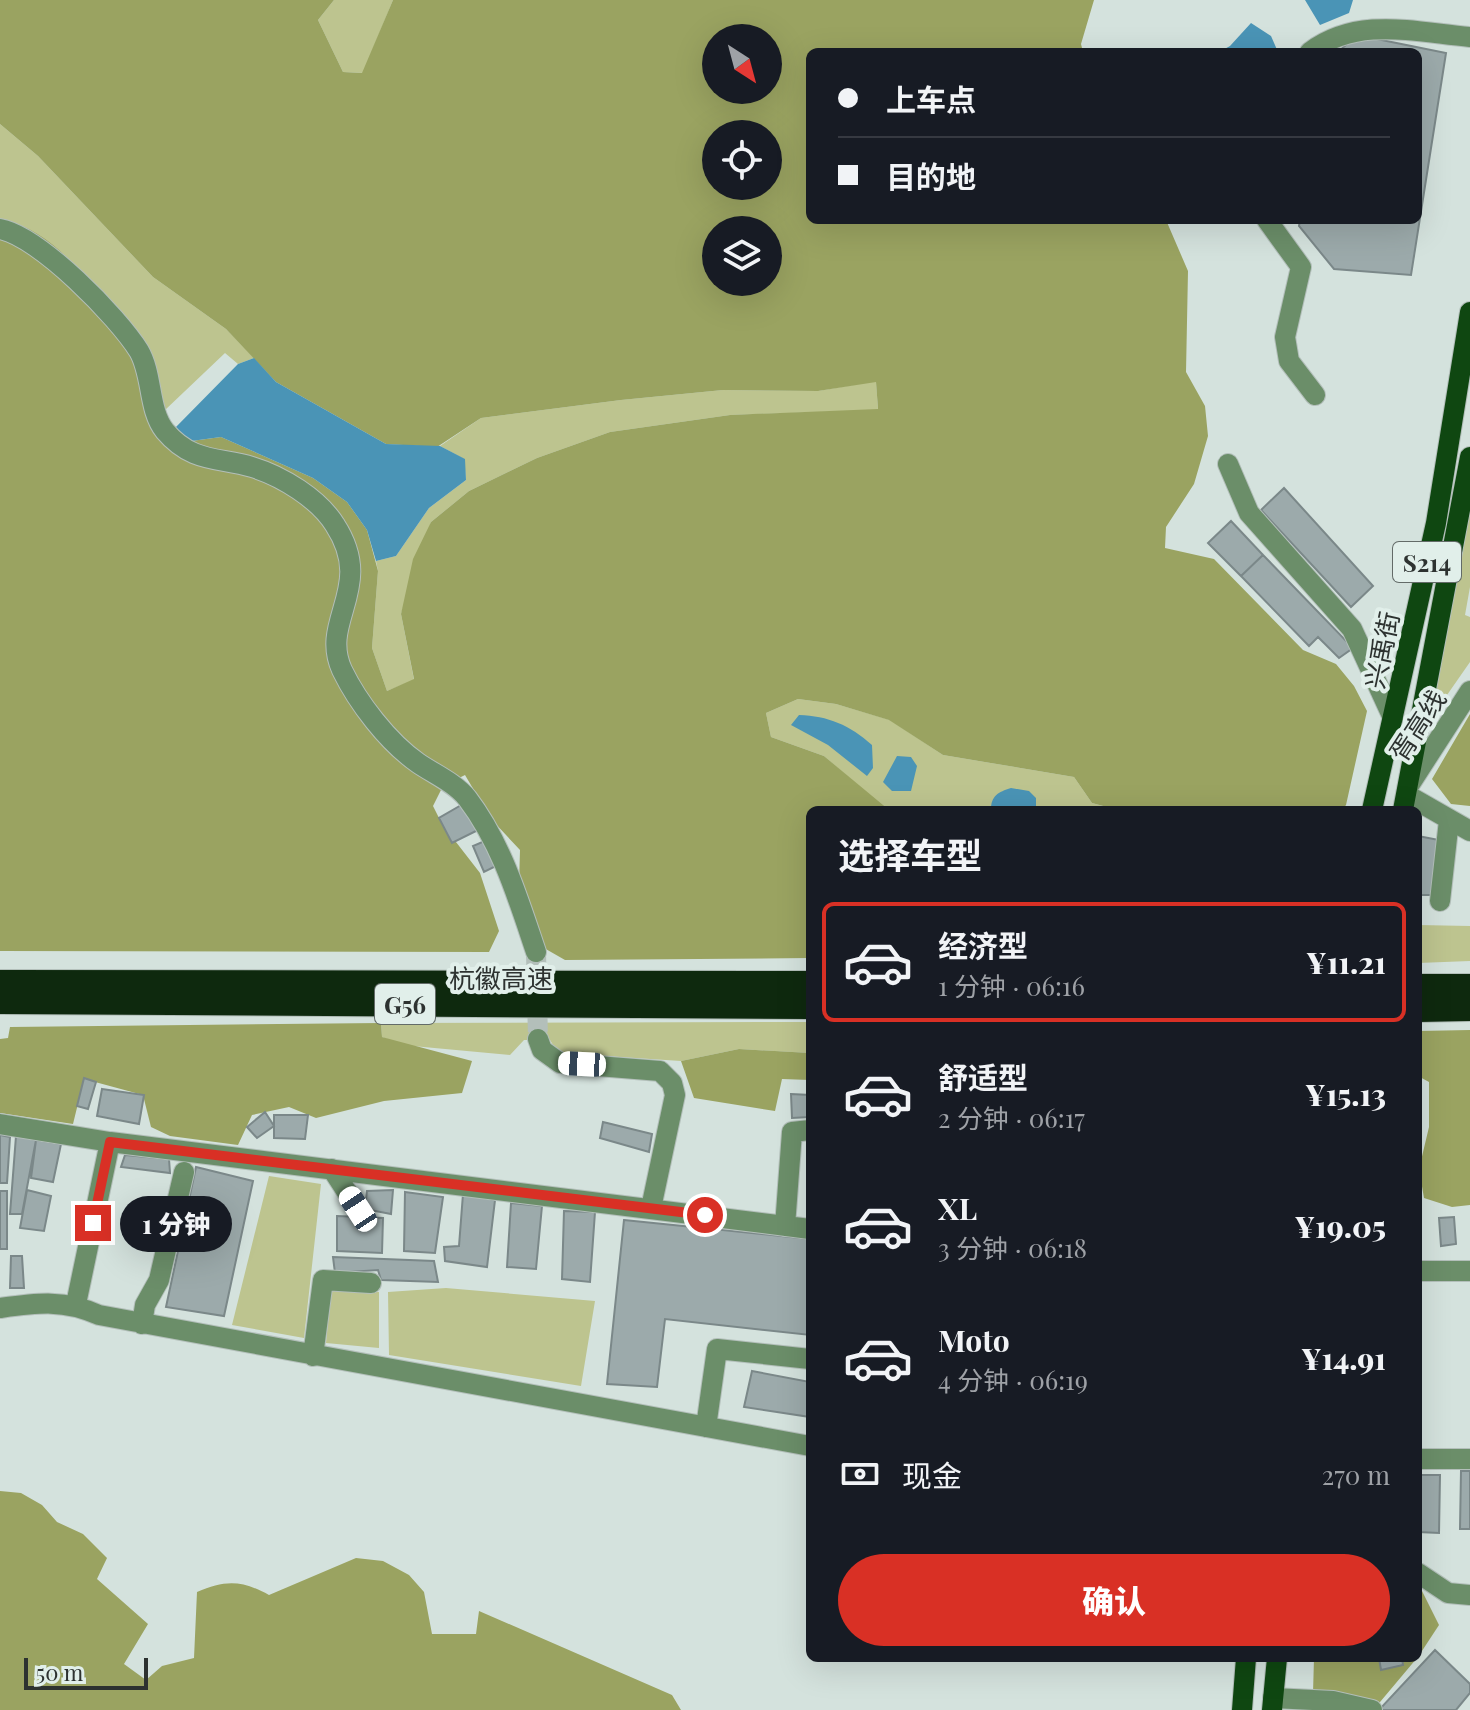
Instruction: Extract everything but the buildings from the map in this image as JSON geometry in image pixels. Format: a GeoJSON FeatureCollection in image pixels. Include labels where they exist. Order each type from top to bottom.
{"type":"FeatureCollection","features":[{"type":"Feature","properties":{"kind":"highway","name":"杭徽高速"},"geometry":{"type":"LineString","coordinates":[[0,982],[806,983]]}},
{"type":"Feature","properties":{"kind":"highway"},"geometry":{"type":"LineString","coordinates":[[1422,986],[1470,986]]}},
{"type":"Feature","properties":{"kind":"highway","name":"杭徽高速"},"geometry":{"type":"LineString","coordinates":[[0,1002],[806,1007]]}},
{"type":"Feature","properties":{"kind":"highway"},"geometry":{"type":"LineString","coordinates":[[1422,1010],[1470,1009]]}},
{"type":"Feature","properties":{"kind":"main road","name":"兴禹街"},"geometry":{"type":"LineString","coordinates":[[1373,806],[1436,523],[1470,312]]}},
{"type":"Feature","properties":{"kind":"main road","name":"兴禹街"},"geometry":{"type":"LineString","coordinates":[[1406,797],[1470,457]]}},
{"type":"Feature","properties":{"kind":"main road"},"geometry":{"type":"LineString","coordinates":[[1242,1710],[1246,1662]]}},
{"type":"Feature","properties":{"kind":"main road"},"geometry":{"type":"LineString","coordinates":[[1272,1704],[1277,1662]]}},
{"type":"Feature","properties":{"kind":"street"},"geometry":{"type":"LineString","coordinates":[[1317,48],[1335,37],[1361,28],[1470,37]]}},
{"type":"Feature","properties":{"kind":"street"},"geometry":{"type":"LineString","coordinates":[[1270,224],[1301,267],[1285,337],[1289,361],[1315,395]]}},
{"type":"Feature","properties":{"kind":"street"},"geometry":{"type":"LineString","coordinates":[[0,229],[28,241],[53,259],[99,304],[138,351],[163,429],[182,447],[210,461],[253,468],[303,493],[325,510],[342,537],[352,582],[336,632],[340,666],[361,702],[396,743],[415,761],[466,797],[501,854],[536,952]]}},
{"type":"Feature","properties":{"kind":"street"},"geometry":{"type":"LineString","coordinates":[[1228,464],[1249,513],[1352,629],[1393,718]]}},
{"type":"Feature","properties":{"kind":"street","name":"胥高线"},"geometry":{"type":"LineString","coordinates":[[1406,797],[1470,691]]}},
{"type":"Feature","properties":{"kind":"street"},"geometry":{"type":"LineString","coordinates":[[1406,797],[1470,831]]}},
{"type":"Feature","properties":{"kind":"street"},"geometry":{"type":"LineString","coordinates":[[1440,901],[1449,820]]}},
{"type":"Feature","properties":{"kind":"street"},"geometry":{"type":"LineString","coordinates":[[538,1039],[542,1050],[560,1063],[660,1071],[672,1083],[675,1095],[651,1208]]}},
{"type":"Feature","properties":{"kind":"street"},"geometry":{"type":"LineString","coordinates":[[0,1124],[110,1142],[806,1229]]}},
{"type":"Feature","properties":{"kind":"street"},"geometry":{"type":"LineString","coordinates":[[785,1226],[792,1132],[806,1130]]}},
{"type":"Feature","properties":{"kind":"street"},"geometry":{"type":"LineString","coordinates":[[76,1304],[110,1142]]}},
{"type":"Feature","properties":{"kind":"street"},"geometry":{"type":"LineString","coordinates":[[332,1169],[358,1209]]}},
{"type":"Feature","properties":{"kind":"street"},"geometry":{"type":"LineString","coordinates":[[142,1324],[145,1305],[159,1280],[184,1172]]}},
{"type":"Feature","properties":{"kind":"street"},"geometry":{"type":"LineString","coordinates":[[1422,1271],[1470,1271]]}},
{"type":"Feature","properties":{"kind":"street"},"geometry":{"type":"LineString","coordinates":[[313,1356],[323,1280],[371,1283]]}},
{"type":"Feature","properties":{"kind":"street"},"geometry":{"type":"LineString","coordinates":[[0,1308],[47,1301],[76,1304],[99,1315],[142,1324],[806,1445]]}},
{"type":"Feature","properties":{"kind":"street"},"geometry":{"type":"LineString","coordinates":[[706,1427],[717,1349],[806,1359]]}},
{"type":"Feature","properties":{"kind":"street"},"geometry":{"type":"LineString","coordinates":[[1422,1459],[1470,1459]]}},
{"type":"Feature","properties":{"kind":"street"},"geometry":{"type":"LineString","coordinates":[[1422,1576],[1448,1593],[1470,1595]]}},
{"type":"Feature","properties":{"kind":"street"},"geometry":{"type":"LineString","coordinates":[[1272,1704],[1342,1702],[1372,1710]]}},
{"type":"Feature","properties":{"kind":"green space"},"geometry":{"type":"Polygon","coordinates":[[[0,0],[334,0],[318,20],[343,72],[362,73],[393,0],[1094,0],[1082,48],[806,48],[806,224],[1168,224],[1188,271],[1186,372],[1205,406],[1208,436],[1194,484],[1166,527],[1165,548],[1214,559],[1303,650],[1336,664],[1354,686],[1367,711],[1346,805],[1103,806],[1092,803],[1074,777],[943,755],[889,720],[836,704],[798,699],[766,713],[771,737],[824,756],[884,806],[806,806],[806,958],[565,960],[537,944],[519,885],[520,850],[491,819],[465,775],[443,786],[433,806],[442,824],[480,873],[499,931],[489,952],[0,951],[0,224],[6,220],[31,230],[53,245],[90,284],[184,442],[221,437],[313,478],[347,502],[367,530],[378,571],[372,648],[387,691],[414,679],[401,614],[413,559],[431,522],[469,491],[537,458],[610,432],[730,415],[878,409],[876,382],[818,391],[723,390],[481,418],[437,447],[386,444],[276,382],[226,329],[153,277],[38,156],[0,124],[0,0]]]}},
{"type":"Feature","properties":{"kind":"green space"},"geometry":{"type":"Polygon","coordinates":[[[334,0],[393,0],[363,73],[343,72],[318,20],[334,0]]]}},
{"type":"Feature","properties":{"kind":"green space"},"geometry":{"type":"Polygon","coordinates":[[[0,124],[38,156],[153,277],[226,329],[254,358],[238,364],[225,353],[164,411],[0,224],[0,124]]]}},
{"type":"Feature","properties":{"kind":"green space"},"geometry":{"type":"Polygon","coordinates":[[[876,381],[878,410],[730,415],[610,432],[537,458],[469,491],[431,522],[401,614],[414,680],[387,691],[372,648],[378,571],[376,561],[396,556],[429,508],[466,480],[464,459],[440,446],[481,418],[723,390],[818,391],[876,381]]]}},
{"type":"Feature","properties":{"kind":"green space"},"geometry":{"type":"Polygon","coordinates":[[[1470,498],[1470,587],[1465,615],[1470,617],[1470,662],[1431,718],[1470,498]]]}},
{"type":"Feature","properties":{"kind":"green space"},"geometry":{"type":"Polygon","coordinates":[[[798,699],[836,704],[890,720],[943,755],[1074,777],[1092,803],[1103,806],[882,806],[824,756],[771,737],[766,713],[798,699]]]}},
{"type":"Feature","properties":{"kind":"green space"},"geometry":{"type":"Polygon","coordinates":[[[1470,714],[1470,806],[1451,804],[1432,779],[1470,714]]]}},
{"type":"Feature","properties":{"kind":"green space"},"geometry":{"type":"Polygon","coordinates":[[[1422,925],[1470,926],[1470,961],[1422,963],[1422,925]]]}},
{"type":"Feature","properties":{"kind":"green space"},"geometry":{"type":"Polygon","coordinates":[[[806,1022],[806,1053],[739,1049],[681,1061],[558,1053],[550,1040],[524,1040],[510,1055],[402,1045],[382,1037],[381,1023],[806,1022]]]}},
{"type":"Feature","properties":{"kind":"green space"},"geometry":{"type":"Polygon","coordinates":[[[381,1023],[382,1037],[472,1061],[462,1093],[384,1101],[316,1118],[289,1107],[252,1115],[238,1145],[170,1136],[151,1127],[143,1095],[84,1079],[73,1124],[0,1113],[0,1039],[8,1038],[10,1027],[381,1023]]]}},
{"type":"Feature","properties":{"kind":"green space"},"geometry":{"type":"Polygon","coordinates":[[[1470,1030],[1470,1205],[1452,1207],[1424,1198],[1422,1156],[1429,1127],[1429,1082],[1422,1078],[1422,1031],[1470,1030]]]}},
{"type":"Feature","properties":{"kind":"green space"},"geometry":{"type":"Polygon","coordinates":[[[739,1049],[806,1053],[806,1080],[782,1079],[775,1111],[694,1098],[681,1061],[739,1049]]]}},
{"type":"Feature","properties":{"kind":"green space"},"geometry":{"type":"Polygon","coordinates":[[[269,1176],[321,1184],[304,1338],[232,1325],[269,1176]]]}},
{"type":"Feature","properties":{"kind":"green space"},"geometry":{"type":"Polygon","coordinates":[[[446,1288],[595,1301],[581,1386],[389,1355],[388,1292],[446,1288]]]}},
{"type":"Feature","properties":{"kind":"green space"},"geometry":{"type":"Polygon","coordinates":[[[331,1290],[379,1292],[379,1348],[326,1343],[331,1290]]]}},
{"type":"Feature","properties":{"kind":"green space"},"geometry":{"type":"Polygon","coordinates":[[[0,1491],[21,1493],[42,1505],[57,1522],[83,1534],[107,1558],[97,1579],[148,1624],[124,1664],[146,1680],[162,1666],[194,1658],[197,1592],[233,1583],[269,1595],[356,1558],[383,1561],[409,1575],[424,1592],[432,1634],[476,1634],[479,1611],[672,1695],[681,1710],[0,1710],[0,1491]]]}},
{"type":"Feature","properties":{"kind":"green space"},"geometry":{"type":"Polygon","coordinates":[[[1422,1591],[1439,1625],[1422,1651],[1422,1591]]]}},
{"type":"Feature","properties":{"kind":"green space"},"geometry":{"type":"Polygon","coordinates":[[[1314,1662],[1414,1662],[1375,1708],[1313,1693],[1314,1662]]]}},
{"type":"Feature","properties":{"kind":"water"},"geometry":{"type":"Polygon","coordinates":[[[1305,0],[1353,0],[1349,13],[1320,25],[1305,0]]]}},
{"type":"Feature","properties":{"kind":"water"},"geometry":{"type":"Polygon","coordinates":[[[1251,23],[1271,36],[1276,48],[1226,48],[1251,23]]]}},
{"type":"Feature","properties":{"kind":"water"},"geometry":{"type":"Polygon","coordinates":[[[254,358],[276,382],[386,444],[440,446],[465,459],[466,480],[429,508],[396,556],[376,561],[367,530],[347,502],[313,478],[221,437],[184,442],[175,428],[238,364],[254,358]]]}},
{"type":"Feature","properties":{"kind":"water"},"geometry":{"type":"Polygon","coordinates":[[[799,715],[838,723],[872,745],[873,768],[867,776],[828,745],[791,725],[799,715]]]}},
{"type":"Feature","properties":{"kind":"water"},"geometry":{"type":"Polygon","coordinates":[[[897,756],[911,757],[917,766],[911,791],[892,791],[883,782],[897,756]]]}},
{"type":"Feature","properties":{"kind":"water"},"geometry":{"type":"Polygon","coordinates":[[[1011,788],[1029,791],[1036,798],[1036,806],[991,806],[996,795],[1011,788]]]}},
{"type":"Feature","properties":{"kind":"tunnel"},"geometry":{"type":"LineString","coordinates":[[536,952],[538,1039]]}},
{"type":"Feature","properties":{"kind":"route"},"geometry":{"type":"LineString","coordinates":[[93,1223],[110,1142],[705,1215]]}}]}
